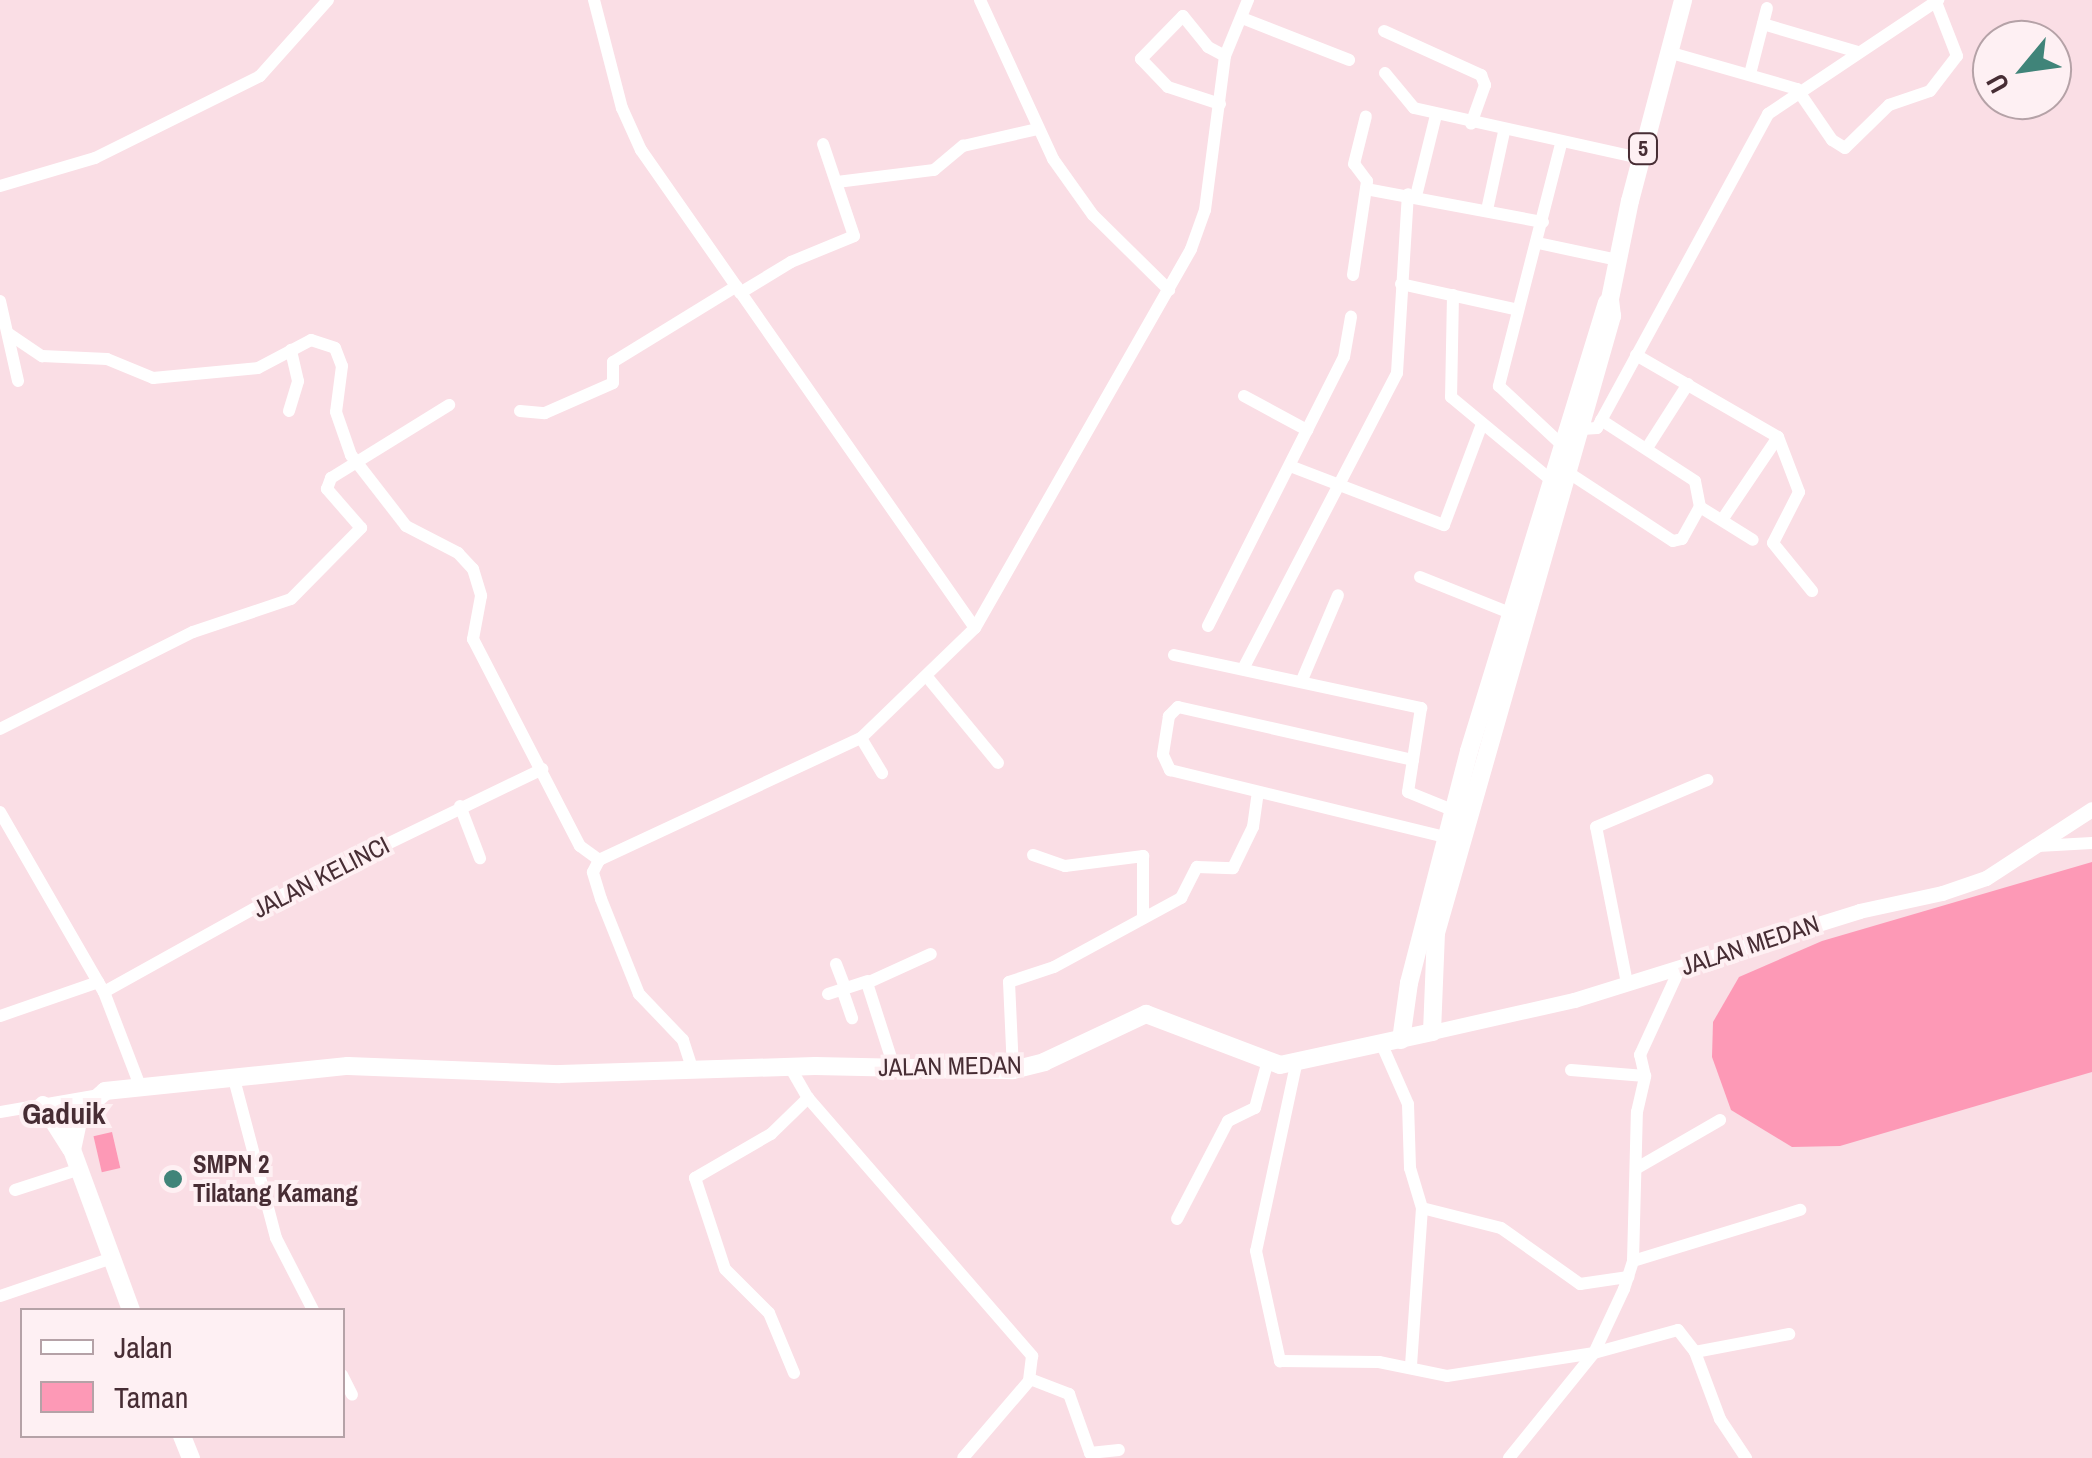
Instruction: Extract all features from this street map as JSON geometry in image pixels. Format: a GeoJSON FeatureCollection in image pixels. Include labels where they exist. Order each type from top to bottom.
{"type":"FeatureCollection","features":[{"type":"Feature","properties":{"kind":"highway","name":"5"},"geometry":{"type":"LineString","coordinates":[[1575,427],[1683,0]]}},
{"type":"Feature","properties":{"kind":"highway"},"geometry":{"type":"LineString","coordinates":[[1560,477],[1563,446],[1575,427]]}},
{"type":"Feature","properties":{"kind":"highway"},"geometry":{"type":"LineString","coordinates":[[1432,1032],[1436,933],[1575,427]]}},
{"type":"Feature","properties":{"kind":"highway"},"geometry":{"type":"LineString","coordinates":[[1391,1042],[1452,810],[1510,612],[1542,536]]}},
{"type":"Feature","properties":{"kind":"highway","name":"JALAN MEDAN"},"geometry":{"type":"LineString","coordinates":[[94,1096],[140,1086],[348,1066],[693,1071],[894,1066],[1013,1070],[1044,1062],[1146,1014],[1267,1064],[1296,1066],[1432,1032]]}},
{"type":"Feature","properties":{"kind":"highway"},"geometry":{"type":"LineString","coordinates":[[72,1150],[75,1122],[94,1096]]}},
{"type":"Feature","properties":{"kind":"highway"},"geometry":{"type":"LineString","coordinates":[[44,1106],[72,1150],[130,1308]]}},
{"type":"Feature","properties":{"kind":"main road","name":"JALAN MEDAN"},"geometry":{"type":"LineString","coordinates":[[1432,1032],[1680,968],[1859,910],[1942,894],[1986,878],[2092,809]]}},
{"type":"Feature","properties":{"kind":"street"},"geometry":{"type":"LineString","coordinates":[[0,186],[96,158],[260,76],[328,0]]}},
{"type":"Feature","properties":{"kind":"street"},"geometry":{"type":"LineString","coordinates":[[594,0],[631,133],[975,628]]}},
{"type":"Feature","properties":{"kind":"street"},"geometry":{"type":"LineString","coordinates":[[980,0],[1038,129],[1092,215],[1169,290]]}},
{"type":"Feature","properties":{"kind":"street"},"geometry":{"type":"LineString","coordinates":[[599,860],[862,738],[928,678],[975,628],[1169,290],[1205,210],[1225,56],[1248,0]]}},
{"type":"Feature","properties":{"kind":"street"},"geometry":{"type":"LineString","coordinates":[[1575,427],[1594,431],[1601,420],[1756,128],[1797,90],[1937,1],[1957,56],[1930,92],[1889,105],[1854,144],[1836,144],[1797,90],[1668,52]]}},
{"type":"Feature","properties":{"kind":"street"},"geometry":{"type":"LineString","coordinates":[[1750,74],[1767,8]]}},
{"type":"Feature","properties":{"kind":"street"},"geometry":{"type":"LineString","coordinates":[[1220,104],[1168,87],[1141,59],[1183,16],[1208,48],[1225,56]]}},
{"type":"Feature","properties":{"kind":"street"},"geometry":{"type":"LineString","coordinates":[[1242,18],[1349,60]]}},
{"type":"Feature","properties":{"kind":"street"},"geometry":{"type":"LineString","coordinates":[[1763,24],[1858,52]]}},
{"type":"Feature","properties":{"kind":"street"},"geometry":{"type":"LineString","coordinates":[[1384,32],[1481,75],[1485,84],[1472,124]]}},
{"type":"Feature","properties":{"kind":"street"},"geometry":{"type":"LineString","coordinates":[[1385,73],[1410,105],[1436,115],[1640,158]]}},
{"type":"Feature","properties":{"kind":"street"},"geometry":{"type":"LineString","coordinates":[[1244,666],[1341,488],[1398,369],[1401,284],[1412,195],[1436,115]]}},
{"type":"Feature","properties":{"kind":"street"},"geometry":{"type":"LineString","coordinates":[[1353,276],[1366,189],[1366,178],[1354,165],[1366,116]]}},
{"type":"Feature","properties":{"kind":"street"},"geometry":{"type":"LineString","coordinates":[[837,182],[934,170],[963,146],[1038,129]]}},
{"type":"Feature","properties":{"kind":"street"},"geometry":{"type":"LineString","coordinates":[[1487,210],[1504,132]]}},
{"type":"Feature","properties":{"kind":"street"},"geometry":{"type":"LineString","coordinates":[[520,410],[544,413],[613,383],[613,362],[790,262],[854,236],[823,144]]}},
{"type":"Feature","properties":{"kind":"street"},"geometry":{"type":"LineString","coordinates":[[1561,144],[1500,392],[1563,446]]}},
{"type":"Feature","properties":{"kind":"street"},"geometry":{"type":"LineString","coordinates":[[1366,189],[1543,222]]}},
{"type":"Feature","properties":{"kind":"street"},"geometry":{"type":"LineString","coordinates":[[1538,242],[1616,260]]}},
{"type":"Feature","properties":{"kind":"street"},"geometry":{"type":"LineString","coordinates":[[1401,284],[1518,310]]}},
{"type":"Feature","properties":{"kind":"street"},"geometry":{"type":"LineString","coordinates":[[1453,295],[1451,398],[1560,477],[1673,541],[1682,538],[1700,508],[1692,477],[1601,420]]}},
{"type":"Feature","properties":{"kind":"street"},"geometry":{"type":"LineString","coordinates":[[0,301],[18,381]]}},
{"type":"Feature","properties":{"kind":"street"},"geometry":{"type":"LineString","coordinates":[[1208,626],[1344,357],[1350,317]]}},
{"type":"Feature","properties":{"kind":"street"},"geometry":{"type":"LineString","coordinates":[[9,334],[42,356],[107,359],[153,378],[258,368],[317,340],[339,354],[336,412],[354,461],[406,526],[458,553],[473,570],[481,596],[473,639],[580,846],[599,860]]}},
{"type":"Feature","properties":{"kind":"street"},"geometry":{"type":"LineString","coordinates":[[289,411],[298,381],[291,350]]}},
{"type":"Feature","properties":{"kind":"street"},"geometry":{"type":"LineString","coordinates":[[1636,355],[1778,437],[1799,492],[1773,543],[1812,591]]}},
{"type":"Feature","properties":{"kind":"street"},"geometry":{"type":"LineString","coordinates":[[1647,448],[1688,384]]}},
{"type":"Feature","properties":{"kind":"street"},"geometry":{"type":"LineString","coordinates":[[1244,396],[1307,430]]}},
{"type":"Feature","properties":{"kind":"street"},"geometry":{"type":"LineString","coordinates":[[0,729],[193,632],[292,599],[361,528],[327,489],[337,472],[449,405]]}},
{"type":"Feature","properties":{"kind":"street"},"geometry":{"type":"LineString","coordinates":[[1290,466],[1444,525],[1482,424]]}},
{"type":"Feature","properties":{"kind":"street"},"geometry":{"type":"LineString","coordinates":[[1722,520],[1778,437]]}},
{"type":"Feature","properties":{"kind":"street"},"geometry":{"type":"LineString","coordinates":[[1700,508],[1752,540]]}},
{"type":"Feature","properties":{"kind":"street"},"geometry":{"type":"LineString","coordinates":[[1420,577],[1510,612]]}},
{"type":"Feature","properties":{"kind":"street"},"geometry":{"type":"LineString","coordinates":[[1302,680],[1338,595]]}},
{"type":"Feature","properties":{"kind":"street"},"geometry":{"type":"LineString","coordinates":[[1174,655],[1244,666],[1422,708],[1409,795],[1452,810]]}},
{"type":"Feature","properties":{"kind":"street"},"geometry":{"type":"LineString","coordinates":[[928,678],[998,763]]}},
{"type":"Feature","properties":{"kind":"street"},"geometry":{"type":"LineString","coordinates":[[1413,760],[1270,724],[1172,710],[1166,768],[1445,837]]}},
{"type":"Feature","properties":{"kind":"street"},"geometry":{"type":"LineString","coordinates":[[862,738],[882,774]]}},
{"type":"Feature","properties":{"kind":"street","name":"JALAN KELINCI"},"geometry":{"type":"LineString","coordinates":[[0,1016],[101,987],[542,768]]}},
{"type":"Feature","properties":{"kind":"street"},"geometry":{"type":"LineString","coordinates":[[1627,983],[1596,827],[1707,780]]}},
{"type":"Feature","properties":{"kind":"street"},"geometry":{"type":"LineString","coordinates":[[1013,1070],[1009,982],[1054,967],[1184,896],[1197,868],[1233,868],[1254,827],[1258,792]]}},
{"type":"Feature","properties":{"kind":"street"},"geometry":{"type":"LineString","coordinates":[[460,806],[480,858]]}},
{"type":"Feature","properties":{"kind":"street"},"geometry":{"type":"LineString","coordinates":[[0,812],[101,987],[140,1086]]}},
{"type":"Feature","properties":{"kind":"street"},"geometry":{"type":"LineString","coordinates":[[2038,846],[2092,843]]}},
{"type":"Feature","properties":{"kind":"street"},"geometry":{"type":"LineString","coordinates":[[1033,854],[1065,866],[1140,854],[1146,865],[1143,918]]}},
{"type":"Feature","properties":{"kind":"street"},"geometry":{"type":"LineString","coordinates":[[599,860],[597,886],[638,994],[683,1040],[693,1071]]}},
{"type":"Feature","properties":{"kind":"street"},"geometry":{"type":"LineString","coordinates":[[838,990],[931,954]]}},
{"type":"Feature","properties":{"kind":"street"},"geometry":{"type":"LineString","coordinates":[[836,964],[838,990],[852,1018]]}},
{"type":"Feature","properties":{"kind":"street"},"geometry":{"type":"LineString","coordinates":[[1508,1458],[1594,1354],[1628,1277],[1633,1261],[1644,1076],[1642,1042],[1680,968]]}},
{"type":"Feature","properties":{"kind":"street"},"geometry":{"type":"LineString","coordinates":[[868,981],[894,1066]]}},
{"type":"Feature","properties":{"kind":"street"},"geometry":{"type":"LineString","coordinates":[[1391,1042],[1407,1102],[1410,1168],[1422,1208],[1411,1366]]}},
{"type":"Feature","properties":{"kind":"street"},"geometry":{"type":"LineString","coordinates":[[1177,1219],[1228,1121],[1254,1108],[1267,1064]]}},
{"type":"Feature","properties":{"kind":"street"},"geometry":{"type":"LineString","coordinates":[[1296,1066],[1256,1252],[1278,1355],[1288,1364],[1411,1366],[1447,1376],[1594,1354],[1676,1330],[1695,1352],[1716,1411],[1746,1458]]}},
{"type":"Feature","properties":{"kind":"street"},"geometry":{"type":"LineString","coordinates":[[790,1068],[808,1098],[1004,1316],[1032,1356],[1030,1379],[964,1458]]}},
{"type":"Feature","properties":{"kind":"street"},"geometry":{"type":"LineString","coordinates":[[1571,1070],[1644,1076]]}},
{"type":"Feature","properties":{"kind":"street"},"geometry":{"type":"LineString","coordinates":[[234,1079],[276,1238],[312,1308]]}},
{"type":"Feature","properties":{"kind":"street"},"geometry":{"type":"LineString","coordinates":[[0,1112],[94,1096]]}},
{"type":"Feature","properties":{"kind":"street"},"geometry":{"type":"LineString","coordinates":[[794,1372],[768,1313],[724,1269],[695,1178],[770,1134],[808,1098]]}},
{"type":"Feature","properties":{"kind":"street"},"geometry":{"type":"LineString","coordinates":[[1637,1168],[1720,1120]]}},
{"type":"Feature","properties":{"kind":"street"},"geometry":{"type":"LineString","coordinates":[[15,1190],[77,1170]]}},
{"type":"Feature","properties":{"kind":"street"},"geometry":{"type":"LineString","coordinates":[[1422,1208],[1502,1228],[1586,1286],[1628,1277]]}},
{"type":"Feature","properties":{"kind":"street"},"geometry":{"type":"LineString","coordinates":[[1633,1261],[1800,1210]]}},
{"type":"Feature","properties":{"kind":"street"},"geometry":{"type":"LineString","coordinates":[[0,1296],[112,1258]]}},
{"type":"Feature","properties":{"kind":"street"},"geometry":{"type":"LineString","coordinates":[[1695,1352],[1788,1334]]}},
{"type":"Feature","properties":{"kind":"street"},"geometry":{"type":"LineString","coordinates":[[1030,1379],[1070,1395],[1088,1452],[1119,1450]]}},
{"type":"Feature","properties":{"kind":"street"},"geometry":{"type":"LineString","coordinates":[[345,1381],[352,1396]]}},
{"type":"Feature","properties":{"kind":"green space"},"geometry":{"type":"Polygon","coordinates":[[[2092,862],[2092,1072],[1840,1146],[1792,1147],[1731,1110],[1712,1057],[1713,1022],[1739,977],[1822,941],[2092,862]]]}},
{"type":"Feature","properties":{"kind":"green space"},"geometry":{"type":"Polygon","coordinates":[[[112,1132],[120,1168],[102,1172],[93,1136],[112,1132]]]}},
{"type":"Feature","properties":{"kind":"place","name":"SMPN 2 Tilatang Kamang"},"geometry":{"type":"Point","coordinates":[173,1179]}},
{"type":"Feature","properties":{"kind":"district","name":"Gaduik"},"geometry":{"type":"Point","coordinates":[64,1113]}}]}
